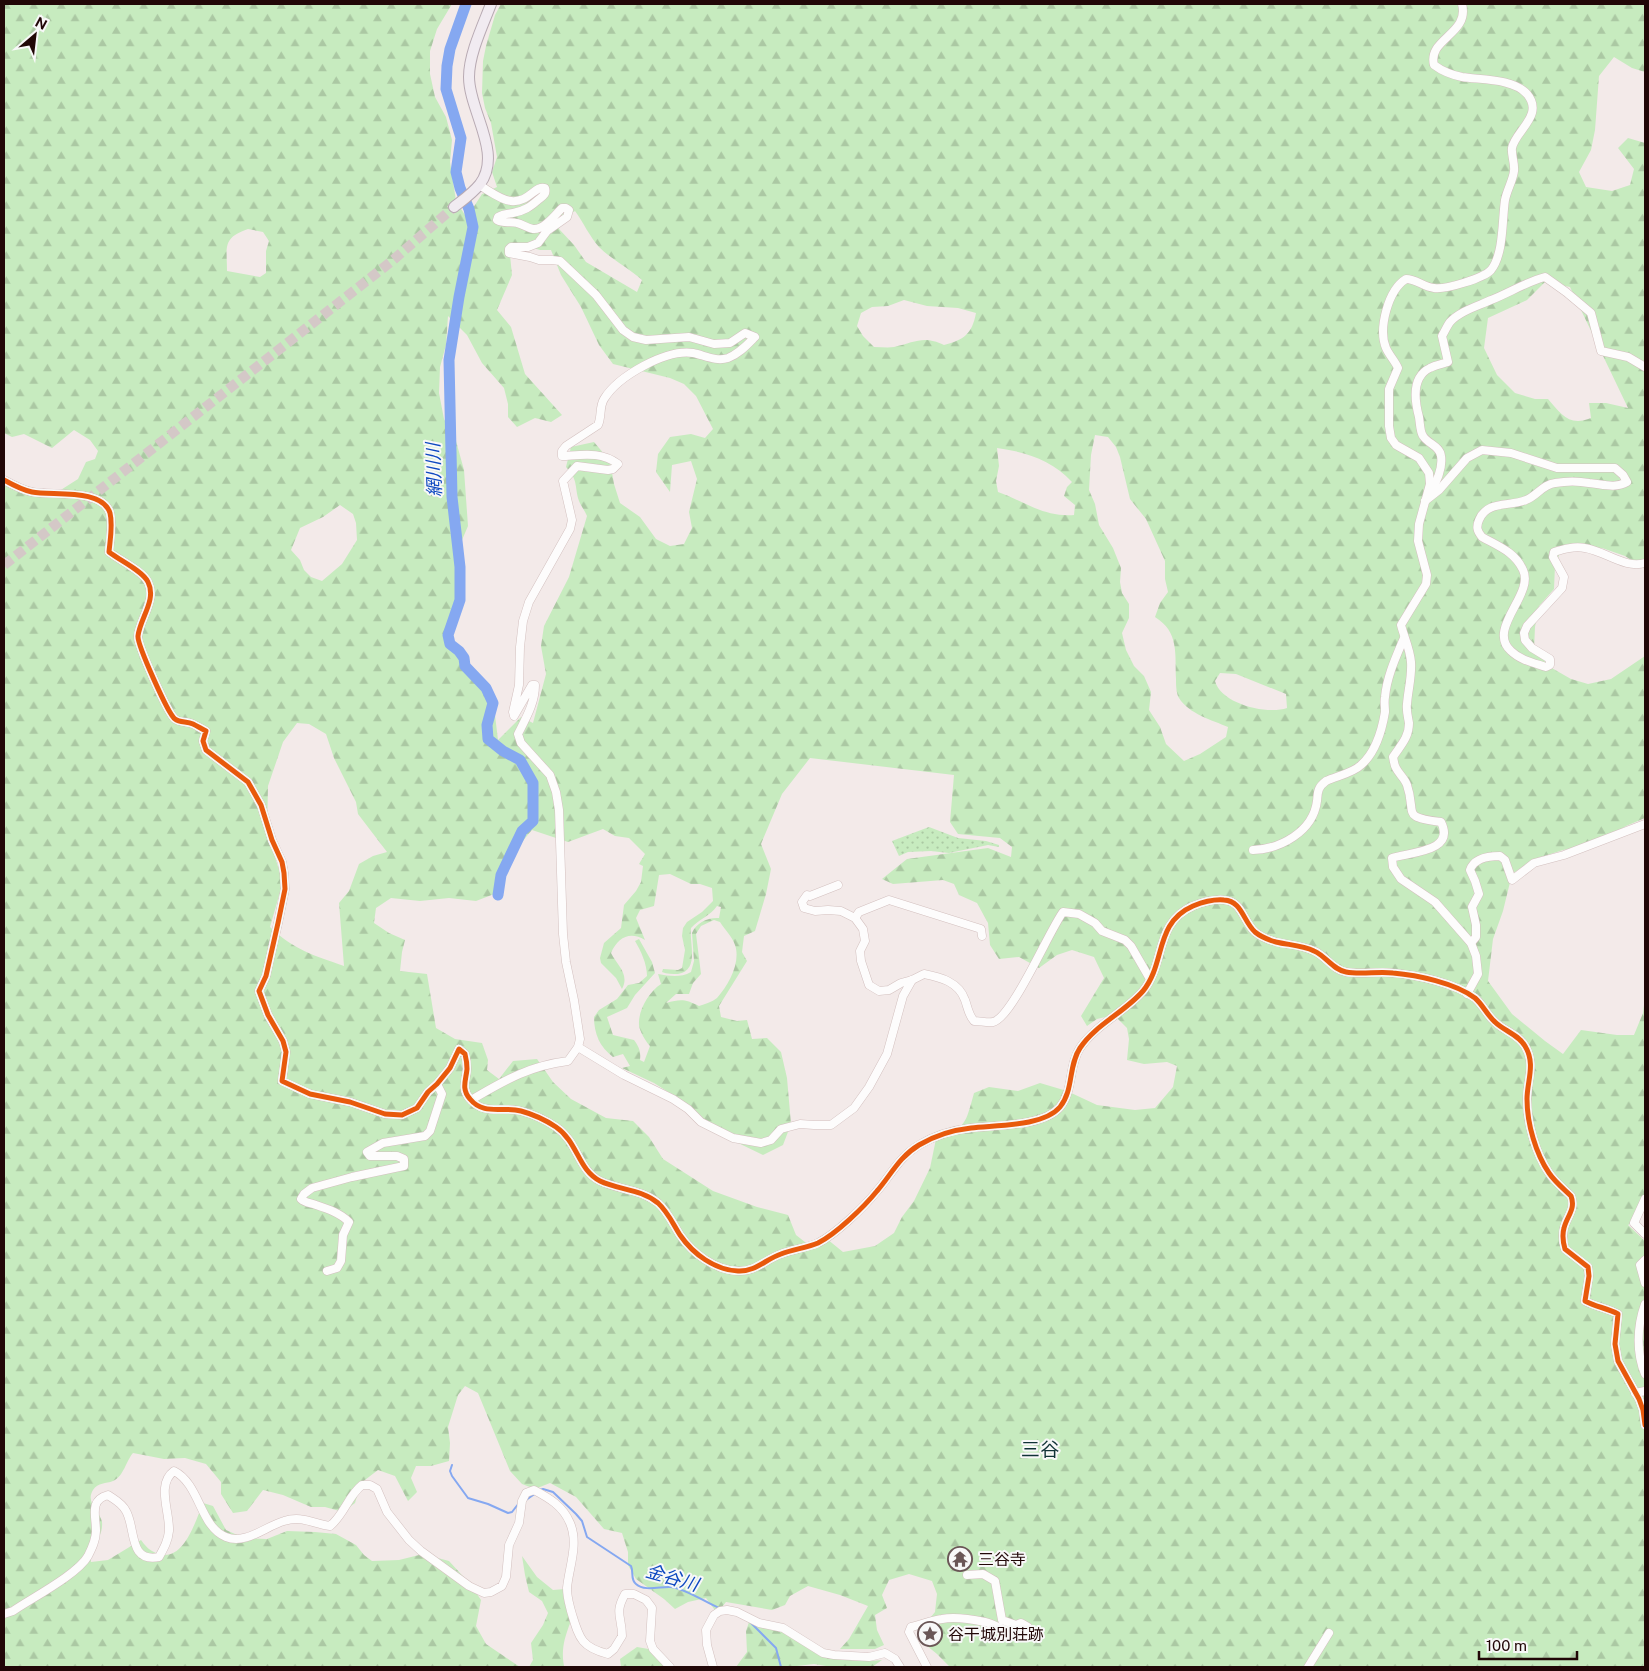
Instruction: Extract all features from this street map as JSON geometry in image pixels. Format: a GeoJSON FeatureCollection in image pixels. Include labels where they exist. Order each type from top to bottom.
{"type":"FeatureCollection","features":[{"type":"Feature","properties":{"kind":"main road"},"geometry":{"type":"LineString","coordinates":[[455,206],[477,187],[488,168],[488,152],[470,89],[469,69],[491,4]]}},
{"type":"Feature","properties":{"kind":"street"},"geometry":{"type":"LineString","coordinates":[[1462,4],[1464,10],[1463,18],[1458,28],[1435,51],[1434,65],[1460,77],[1519,87],[1529,97],[1532,108],[1528,121],[1512,147],[1514,170],[1506,198],[1500,243],[1491,270],[1480,278],[1438,289],[1406,279],[1396,288],[1386,307],[1383,338],[1386,350],[1398,368],[1389,389],[1389,426],[1391,438],[1396,445],[1419,458],[1430,474],[1430,484],[1419,524],[1418,541],[1428,575],[1426,584],[1418,599],[1401,625],[1411,662],[1411,684],[1406,705],[1409,725],[1407,735],[1393,757],[1397,769],[1407,784],[1411,809],[1415,816],[1441,822],[1444,829],[1444,836],[1439,843],[1418,853],[1402,854],[1392,858],[1393,867],[1401,879],[1444,910],[1471,943],[1476,956],[1478,974],[1467,994]]}},
{"type":"Feature","properties":{"kind":"street"},"geometry":{"type":"LineString","coordinates":[[471,1100],[530,1068],[568,1061],[578,1048],[580,1039],[566,962],[563,934],[560,842],[556,792],[550,776],[521,743],[518,734],[531,707],[536,685],[532,685],[514,716],[513,712],[519,685],[523,621],[529,602],[570,529],[572,520],[563,481],[577,466],[608,470],[613,469],[618,464],[605,456],[590,454],[562,456],[562,451],[566,446],[598,425],[602,401],[610,390],[653,360],[674,354],[692,353],[718,359],[727,358],[747,346],[754,336],[745,333],[730,343],[714,344],[689,337],[646,340],[628,335],[596,295],[560,261],[539,260],[509,253],[508,249],[511,247],[528,247],[538,243],[547,231],[567,217],[569,210],[562,208],[549,220],[532,229],[514,222],[501,223],[497,220],[498,217],[502,214],[530,208],[544,196],[545,188],[541,186],[537,188],[530,196],[520,201],[509,201],[477,187]]}},
{"type":"Feature","properties":{"kind":"street"},"geometry":{"type":"LineString","coordinates":[[1425,501],[1434,487],[1439,473],[1441,456],[1438,449],[1422,436],[1415,402],[1416,392],[1424,372],[1448,362],[1442,336],[1451,322],[1458,316],[1480,304],[1545,277],[1591,313],[1601,350],[1628,357],[1645,367]]}},
{"type":"Feature","properties":{"kind":"street"},"geometry":{"type":"LineString","coordinates":[[1425,501],[1440,490],[1467,458],[1482,450],[1511,453],[1557,468],[1615,468],[1623,475],[1627,482],[1622,485],[1609,486],[1556,482],[1545,486],[1526,500],[1489,508],[1480,517],[1477,526],[1478,533],[1514,556],[1523,570],[1525,578],[1524,586],[1505,628],[1504,637],[1506,643],[1510,651],[1524,659],[1546,667],[1550,665],[1550,659],[1532,648],[1525,640],[1524,633],[1527,626],[1562,588],[1564,577],[1553,557],[1554,552],[1566,548],[1585,548],[1625,562],[1638,565],[1645,563]]}},
{"type":"Feature","properties":{"kind":"street"},"geometry":{"type":"LineString","coordinates":[[4,480],[24,490],[92,497],[106,505],[110,513],[111,525],[109,552],[147,579],[151,589],[150,599],[137,638],[166,706],[173,718],[182,722],[192,723],[206,731],[203,741],[206,750],[248,782],[261,805],[272,840],[282,862],[284,873],[285,889],[278,923],[266,976],[259,991],[268,1015],[283,1041],[286,1059],[282,1081],[310,1094],[350,1102],[385,1114],[402,1115],[417,1108],[428,1092],[450,1068],[459,1050],[465,1054],[467,1066],[464,1079],[465,1091],[471,1100],[481,1108],[524,1112],[556,1127],[571,1140],[585,1168],[591,1175],[602,1182],[638,1192],[657,1202],[666,1212],[687,1244],[699,1256],[720,1268],[745,1271],[755,1268],[786,1251],[813,1245],[837,1231],[877,1192],[902,1157],[930,1139],[958,1130],[1025,1122],[1052,1114],[1058,1110],[1068,1093],[1078,1050],[1094,1032],[1145,989],[1169,926],[1178,915],[1190,907],[1208,901],[1220,899],[1231,901],[1238,906],[1253,931],[1262,937],[1274,942],[1308,948],[1318,952],[1334,967],[1344,972],[1387,972],[1413,976],[1447,985],[1478,1001],[1496,1023],[1523,1042],[1532,1067],[1527,1096],[1528,1119],[1540,1156],[1550,1173],[1573,1200],[1573,1209],[1564,1228],[1564,1249],[1588,1267],[1589,1276],[1585,1301],[1594,1306],[1607,1308],[1618,1314],[1615,1344],[1618,1361],[1639,1399],[1645,1425]]}},
{"type":"Feature","properties":{"kind":"street"},"geometry":{"type":"LineString","coordinates":[[1253,850],[1266,849],[1283,844],[1296,835],[1312,817],[1317,802],[1317,793],[1322,784],[1326,780],[1357,768],[1368,757],[1380,735],[1385,710],[1384,698],[1404,638]]}},
{"type":"Feature","properties":{"kind":"street"},"geometry":{"type":"LineString","coordinates":[[1471,943],[1476,938],[1476,925],[1472,907],[1479,894],[1470,870],[1472,865],[1479,859],[1500,856],[1506,860],[1512,880],[1534,863],[1564,855],[1645,824]]}},
{"type":"Feature","properties":{"kind":"street"},"geometry":{"type":"LineString","coordinates":[[838,886],[810,896],[807,895],[802,902],[804,908],[815,911],[841,911],[855,918],[863,929],[865,941],[860,951],[860,961],[869,986],[879,991],[890,990],[901,983],[924,974],[941,978],[960,989],[965,999],[968,1013],[974,1021],[993,1022],[1000,1019],[1021,988],[1063,912],[1079,914],[1095,923],[1102,931],[1125,940],[1131,946],[1150,979]]}},
{"type":"Feature","properties":{"kind":"street"},"geometry":{"type":"LineString","coordinates":[[855,918],[859,912],[889,900],[981,929],[982,936]]}},
{"type":"Feature","properties":{"kind":"street"},"geometry":{"type":"LineString","coordinates":[[578,1048],[624,1075],[673,1099],[688,1109],[701,1122],[733,1138],[761,1143],[771,1140],[781,1129],[800,1124],[814,1126],[831,1125],[854,1108],[869,1087],[887,1054],[903,996],[912,980]]}},
{"type":"Feature","properties":{"kind":"street"},"geometry":{"type":"LineString","coordinates":[[327,1271],[337,1268],[341,1261],[343,1235],[349,1222],[343,1216],[326,1208],[304,1202],[302,1199],[304,1194],[312,1188],[344,1179],[404,1166],[404,1159],[397,1156],[370,1156],[366,1152],[383,1143],[426,1136],[430,1131],[442,1094],[437,1084]]}},
{"type":"Feature","properties":{"kind":"street"},"geometry":{"type":"LineString","coordinates":[[1645,1199],[1634,1223],[1645,1234]]}},
{"type":"Feature","properties":{"kind":"street"},"geometry":{"type":"LineString","coordinates":[[1645,1260],[1640,1265],[1645,1282]]}},
{"type":"Feature","properties":{"kind":"street"},"geometry":{"type":"LineString","coordinates":[[1645,1304],[1639,1329],[1639,1354],[1645,1374]]}},
{"type":"Feature","properties":{"kind":"street"},"geometry":{"type":"LineString","coordinates":[[1635,1393],[1645,1391]]}},
{"type":"Feature","properties":{"kind":"street"},"geometry":{"type":"LineString","coordinates":[[4,1614],[13,1611],[73,1572],[87,1558],[94,1544],[96,1532],[94,1509],[98,1500],[105,1496],[120,1503],[127,1512],[131,1522],[133,1541],[138,1550],[143,1555],[152,1558],[160,1557],[168,1542],[169,1529],[164,1485],[169,1475],[174,1471],[182,1475],[188,1482],[214,1530],[227,1537],[251,1536],[294,1518],[330,1526],[336,1521],[354,1491],[362,1485],[370,1485],[377,1489],[387,1512],[409,1540],[469,1586],[484,1594],[502,1586],[506,1577],[509,1545],[519,1523],[522,1501],[526,1493],[534,1490],[554,1501],[566,1514],[571,1524],[574,1536],[567,1598],[575,1627],[583,1641],[600,1653],[608,1654],[614,1649],[622,1636],[618,1614],[619,1605],[625,1594],[634,1594],[646,1600],[652,1608],[650,1641],[653,1649],[670,1667]]}},
{"type":"Feature","properties":{"kind":"street"},"geometry":{"type":"LineString","coordinates":[[927,1667],[909,1632],[911,1627],[942,1618],[988,1622],[1001,1629],[1015,1633],[1028,1627],[1021,1623],[1016,1625],[1002,1620],[994,1581],[983,1574],[967,1575]]}},
{"type":"Feature","properties":{"kind":"street"},"geometry":{"type":"LineString","coordinates":[[714,1667],[707,1645],[706,1630],[714,1615],[720,1611],[727,1610],[737,1612],[760,1623],[782,1628],[823,1653],[869,1657],[885,1653],[895,1659],[900,1667]]}},
{"type":"Feature","properties":{"kind":"street"},"geometry":{"type":"LineString","coordinates":[[1308,1667],[1329,1633]]}},
{"type":"Feature","properties":{"kind":"green space"},"geometry":{"type":"Polygon","coordinates":[[[4,4],[452,4],[437,29],[430,51],[430,74],[435,97],[446,117],[452,140],[450,162],[456,201],[465,215],[473,208],[482,194],[497,187],[492,172],[497,157],[491,123],[482,93],[483,61],[486,46],[495,15],[501,4],[1645,4],[1645,72],[1632,68],[1614,57],[1599,76],[1595,130],[1591,150],[1579,172],[1586,187],[1612,191],[1630,185],[1634,169],[1618,148],[1628,138],[1645,143],[1645,569],[1625,556],[1602,548],[1563,546],[1555,565],[1554,589],[1539,606],[1535,627],[1534,649],[1550,667],[1571,679],[1588,684],[1611,679],[1645,656],[1645,818],[1626,826],[1594,845],[1563,850],[1535,859],[1512,874],[1503,911],[1493,939],[1488,981],[1512,1014],[1563,1054],[1581,1030],[1617,1035],[1634,1035],[1643,1013],[1645,997],[1645,1210],[1642,1215],[1628,1225],[1645,1241],[1645,1667],[950,1667],[921,1641],[925,1624],[935,1612],[937,1594],[932,1581],[909,1574],[889,1580],[882,1595],[887,1608],[875,1615],[877,1630],[884,1645],[875,1649],[840,1649],[849,1639],[868,1606],[840,1595],[808,1586],[790,1596],[785,1605],[772,1610],[726,1602],[717,1613],[706,1598],[688,1602],[675,1609],[636,1579],[628,1565],[628,1552],[622,1533],[604,1529],[576,1497],[550,1483],[535,1489],[522,1484],[510,1471],[478,1393],[465,1386],[458,1395],[448,1427],[450,1443],[449,1461],[431,1466],[416,1466],[411,1478],[417,1492],[408,1501],[395,1476],[378,1470],[361,1483],[355,1503],[343,1512],[325,1507],[311,1507],[283,1495],[263,1490],[247,1511],[233,1513],[221,1494],[221,1482],[206,1464],[185,1458],[164,1459],[133,1453],[117,1479],[97,1486],[91,1495],[92,1503],[101,1518],[102,1529],[92,1549],[91,1562],[108,1560],[141,1540],[152,1551],[162,1555],[172,1554],[186,1541],[203,1503],[213,1506],[226,1530],[244,1538],[267,1539],[287,1531],[315,1532],[336,1534],[356,1545],[372,1561],[399,1560],[423,1554],[449,1561],[471,1585],[481,1600],[476,1626],[486,1644],[520,1667],[4,1667],[4,482],[56,493],[78,479],[86,462],[95,459],[98,451],[90,440],[74,430],[52,448],[24,434],[12,437],[4,433],[4,4]],[[575,211],[562,220],[559,229],[586,262],[637,292],[642,280],[599,247],[575,211]],[[248,229],[240,232],[230,240],[227,250],[227,271],[260,277],[266,273],[266,251],[269,241],[263,232],[248,229]],[[520,244],[510,255],[512,275],[497,310],[511,327],[525,374],[562,415],[551,422],[535,418],[517,427],[508,417],[508,404],[504,388],[482,363],[467,335],[448,316],[446,345],[440,367],[439,393],[444,419],[456,441],[464,470],[468,526],[459,547],[462,562],[457,594],[445,641],[474,670],[494,707],[498,740],[521,717],[533,723],[546,674],[541,646],[544,626],[569,577],[587,516],[579,501],[575,480],[566,467],[571,447],[594,442],[610,461],[620,503],[640,517],[656,539],[670,546],[684,544],[692,528],[689,512],[697,479],[691,461],[672,465],[670,492],[656,472],[658,454],[670,437],[691,434],[705,438],[713,429],[696,396],[684,384],[670,378],[613,364],[599,345],[581,307],[561,275],[551,250],[540,250],[520,244]],[[1545,282],[1527,300],[1488,318],[1484,348],[1497,375],[1515,393],[1535,399],[1548,399],[1566,418],[1577,421],[1591,418],[1589,403],[1606,403],[1628,408],[1570,287],[1545,282]],[[904,300],[888,306],[872,307],[861,313],[857,326],[863,336],[874,347],[894,347],[925,340],[931,340],[944,345],[957,341],[969,331],[976,313],[958,308],[927,306],[904,300]],[[1095,435],[1091,455],[1089,490],[1095,504],[1099,525],[1113,548],[1121,568],[1120,582],[1122,593],[1129,604],[1129,618],[1122,633],[1126,650],[1134,666],[1144,676],[1151,692],[1149,710],[1160,727],[1166,744],[1184,761],[1200,754],[1226,737],[1228,727],[1195,712],[1183,704],[1178,696],[1176,660],[1172,636],[1163,623],[1155,617],[1160,603],[1168,592],[1165,579],[1165,561],[1146,519],[1130,499],[1120,457],[1116,447],[1108,437],[1095,435]],[[997,448],[999,466],[996,481],[998,492],[1053,514],[1074,515],[1075,505],[1064,496],[1067,487],[1072,482],[1056,468],[1038,458],[997,448]],[[340,505],[323,517],[300,528],[291,550],[311,577],[322,581],[342,564],[357,540],[356,523],[353,514],[340,505]],[[1220,673],[1215,681],[1219,689],[1226,696],[1257,709],[1278,710],[1287,708],[1286,694],[1236,674],[1220,673]],[[297,723],[283,742],[268,786],[267,832],[283,882],[270,927],[296,947],[344,966],[339,903],[349,891],[359,864],[373,856],[387,852],[358,814],[356,802],[334,758],[326,734],[309,724],[297,723]],[[810,758],[782,794],[761,844],[771,869],[755,931],[744,936],[742,952],[747,961],[719,1006],[721,1017],[737,1021],[747,1020],[752,1039],[767,1038],[781,1052],[787,1078],[791,1124],[783,1145],[763,1155],[734,1141],[710,1125],[676,1097],[654,1083],[622,1068],[630,1066],[623,1054],[613,1057],[599,1040],[595,1029],[594,1017],[599,1010],[617,999],[628,985],[639,983],[647,976],[643,958],[635,941],[639,939],[652,962],[655,973],[635,995],[627,1008],[607,1017],[613,1035],[634,1040],[639,1049],[640,1060],[644,1062],[650,1046],[640,1030],[639,1019],[645,1002],[661,984],[658,974],[679,976],[691,972],[694,961],[692,933],[696,926],[703,921],[719,918],[721,907],[717,906],[691,928],[692,955],[689,967],[678,974],[662,972],[663,969],[678,970],[682,968],[685,950],[682,936],[683,928],[687,922],[702,912],[713,901],[712,888],[700,884],[691,884],[670,874],[659,875],[654,906],[640,910],[636,918],[645,940],[634,936],[625,937],[617,943],[611,953],[624,974],[622,989],[616,978],[601,963],[600,958],[604,943],[621,928],[624,905],[641,882],[643,866],[639,864],[645,854],[629,838],[615,836],[603,829],[568,842],[532,830],[521,843],[508,866],[502,891],[476,901],[449,898],[420,901],[391,898],[376,908],[374,923],[389,933],[405,940],[400,971],[427,974],[436,1028],[455,1039],[482,1043],[488,1060],[487,1070],[499,1079],[513,1061],[537,1059],[553,1082],[571,1099],[606,1118],[633,1121],[649,1137],[663,1159],[713,1191],[757,1207],[788,1215],[796,1235],[810,1246],[827,1239],[843,1252],[875,1246],[894,1233],[902,1217],[914,1201],[930,1168],[936,1139],[954,1131],[963,1123],[969,1112],[974,1093],[989,1087],[1018,1091],[1040,1083],[1067,1091],[1097,1105],[1135,1110],[1155,1108],[1173,1087],[1177,1066],[1167,1062],[1144,1064],[1127,1060],[1129,1039],[1127,1028],[1114,1015],[1097,1019],[1087,1026],[1081,1016],[1104,978],[1094,957],[1072,950],[1057,955],[1039,968],[1019,957],[999,959],[990,945],[988,923],[977,903],[959,895],[954,884],[943,880],[893,884],[882,879],[907,859],[988,848],[1011,857],[1012,847],[1000,838],[958,834],[950,822],[954,775],[810,758]],[[714,920],[701,926],[696,934],[701,974],[693,983],[689,994],[676,994],[666,1003],[683,1000],[699,1006],[713,1001],[726,987],[735,966],[735,945],[720,922],[714,920]]]}},
{"type":"Feature","properties":{"kind":"green space"},"geometry":{"type":"Polygon","coordinates":[[[929,827],[958,838],[986,841],[999,845],[999,847],[988,845],[949,853],[931,851],[908,852],[899,856],[892,841],[929,827]]]}},
{"type":"Feature","properties":{"kind":"green space"},"geometry":{"type":"Polygon","coordinates":[[[522,1556],[537,1577],[553,1590],[565,1589],[575,1609],[563,1650],[564,1666],[566,1667],[529,1667],[533,1660],[531,1643],[543,1625],[548,1613],[542,1601],[529,1592],[522,1556]]]}},
{"type":"Feature","properties":{"kind":"green space"},"geometry":{"type":"Polygon","coordinates":[[[751,1616],[837,1658],[859,1661],[882,1660],[872,1667],[832,1667],[814,1664],[797,1667],[736,1667],[747,1652],[746,1631],[751,1616]]]}},
{"type":"Feature","properties":{"kind":"green space"},"geometry":{"type":"Polygon","coordinates":[[[637,1647],[660,1651],[675,1667],[621,1667],[620,1659],[637,1647]]]}},
{"type":"Feature","properties":{"kind":"waterway","name":"網川川"},"geometry":{"type":"LineString","coordinates":[[466,4],[450,49],[446,89],[461,138],[456,172],[473,227],[449,360],[452,497],[460,567],[460,600],[448,635],[450,644],[459,651],[464,658],[465,666],[486,688],[493,703],[487,725],[488,739],[503,751],[520,760],[533,783],[533,821],[522,831],[501,875],[498,895]]}},
{"type":"Feature","properties":{"kind":"waterway","name":"金谷川"},"geometry":{"type":"LineString","coordinates":[[452,1465],[450,1471],[452,1476],[468,1498],[508,1513],[512,1512],[519,1503]]}},
{"type":"Feature","properties":{"kind":"waterway","name":"金谷川"},"geometry":{"type":"LineString","coordinates":[[540,1490],[553,1492],[582,1521],[587,1537],[631,1566],[633,1580],[636,1584],[644,1588],[677,1588],[719,1608]]}},
{"type":"Feature","properties":{"kind":"waterway","name":"金谷川"},"geometry":{"type":"LineString","coordinates":[[526,1500],[536,1493]]}},
{"type":"Feature","properties":{"kind":"waterway","name":"金谷川"},"geometry":{"type":"LineString","coordinates":[[750,1622],[776,1648],[781,1667]]}},
{"type":"Feature","properties":{"kind":"tunnel"},"geometry":{"type":"LineString","coordinates":[[4,565],[392,261],[454,207]]}},
{"type":"Feature","properties":{"kind":"cycle path"},"geometry":{"type":"LineString","coordinates":[[4,480],[28,491],[87,496],[105,505],[111,518],[109,552],[141,574],[148,582],[151,596],[138,636],[147,664],[166,705],[175,719],[191,723],[206,731],[203,741],[206,750],[248,782],[261,805],[272,840],[282,862],[284,873],[285,889],[278,923],[266,976],[259,991],[268,1015],[283,1041],[286,1052],[282,1081],[310,1094],[350,1102],[385,1114],[402,1115],[417,1108],[428,1092],[450,1068],[459,1049],[465,1054],[467,1069],[466,1092],[475,1104],[487,1109],[521,1111],[556,1127],[569,1140],[582,1163],[593,1176],[607,1184],[651,1198],[665,1210],[685,1242],[705,1260],[721,1268],[744,1271],[781,1254],[818,1243],[825,1239],[865,1205],[906,1155],[925,1142],[957,1130],[1031,1122],[1052,1114],[1060,1107],[1067,1093],[1076,1055],[1080,1048],[1094,1032],[1136,999],[1150,980],[1166,933],[1172,923],[1181,913],[1193,906],[1208,901],[1230,901],[1239,908],[1255,932],[1276,942],[1300,946],[1314,951],[1341,971],[1403,974],[1436,981],[1457,988],[1475,998],[1495,1022],[1522,1042],[1530,1059],[1527,1109],[1533,1138],[1540,1157],[1549,1173],[1571,1196],[1572,1209],[1563,1231],[1565,1249],[1588,1267],[1589,1276],[1585,1301],[1618,1314],[1615,1344],[1618,1361],[1639,1399],[1645,1425]]}},
{"type":"Feature","properties":{"kind":"place","name":"三谷寺"},"geometry":{"type":"Point","coordinates":[960,1559]}},
{"type":"Feature","properties":{"kind":"place","name":"谷干城別荘跡"},"geometry":{"type":"Point","coordinates":[930,1634]}},
{"type":"Feature","properties":{"kind":"district","name":"三谷"},"geometry":{"type":"Point","coordinates":[1040,1449]}}]}
